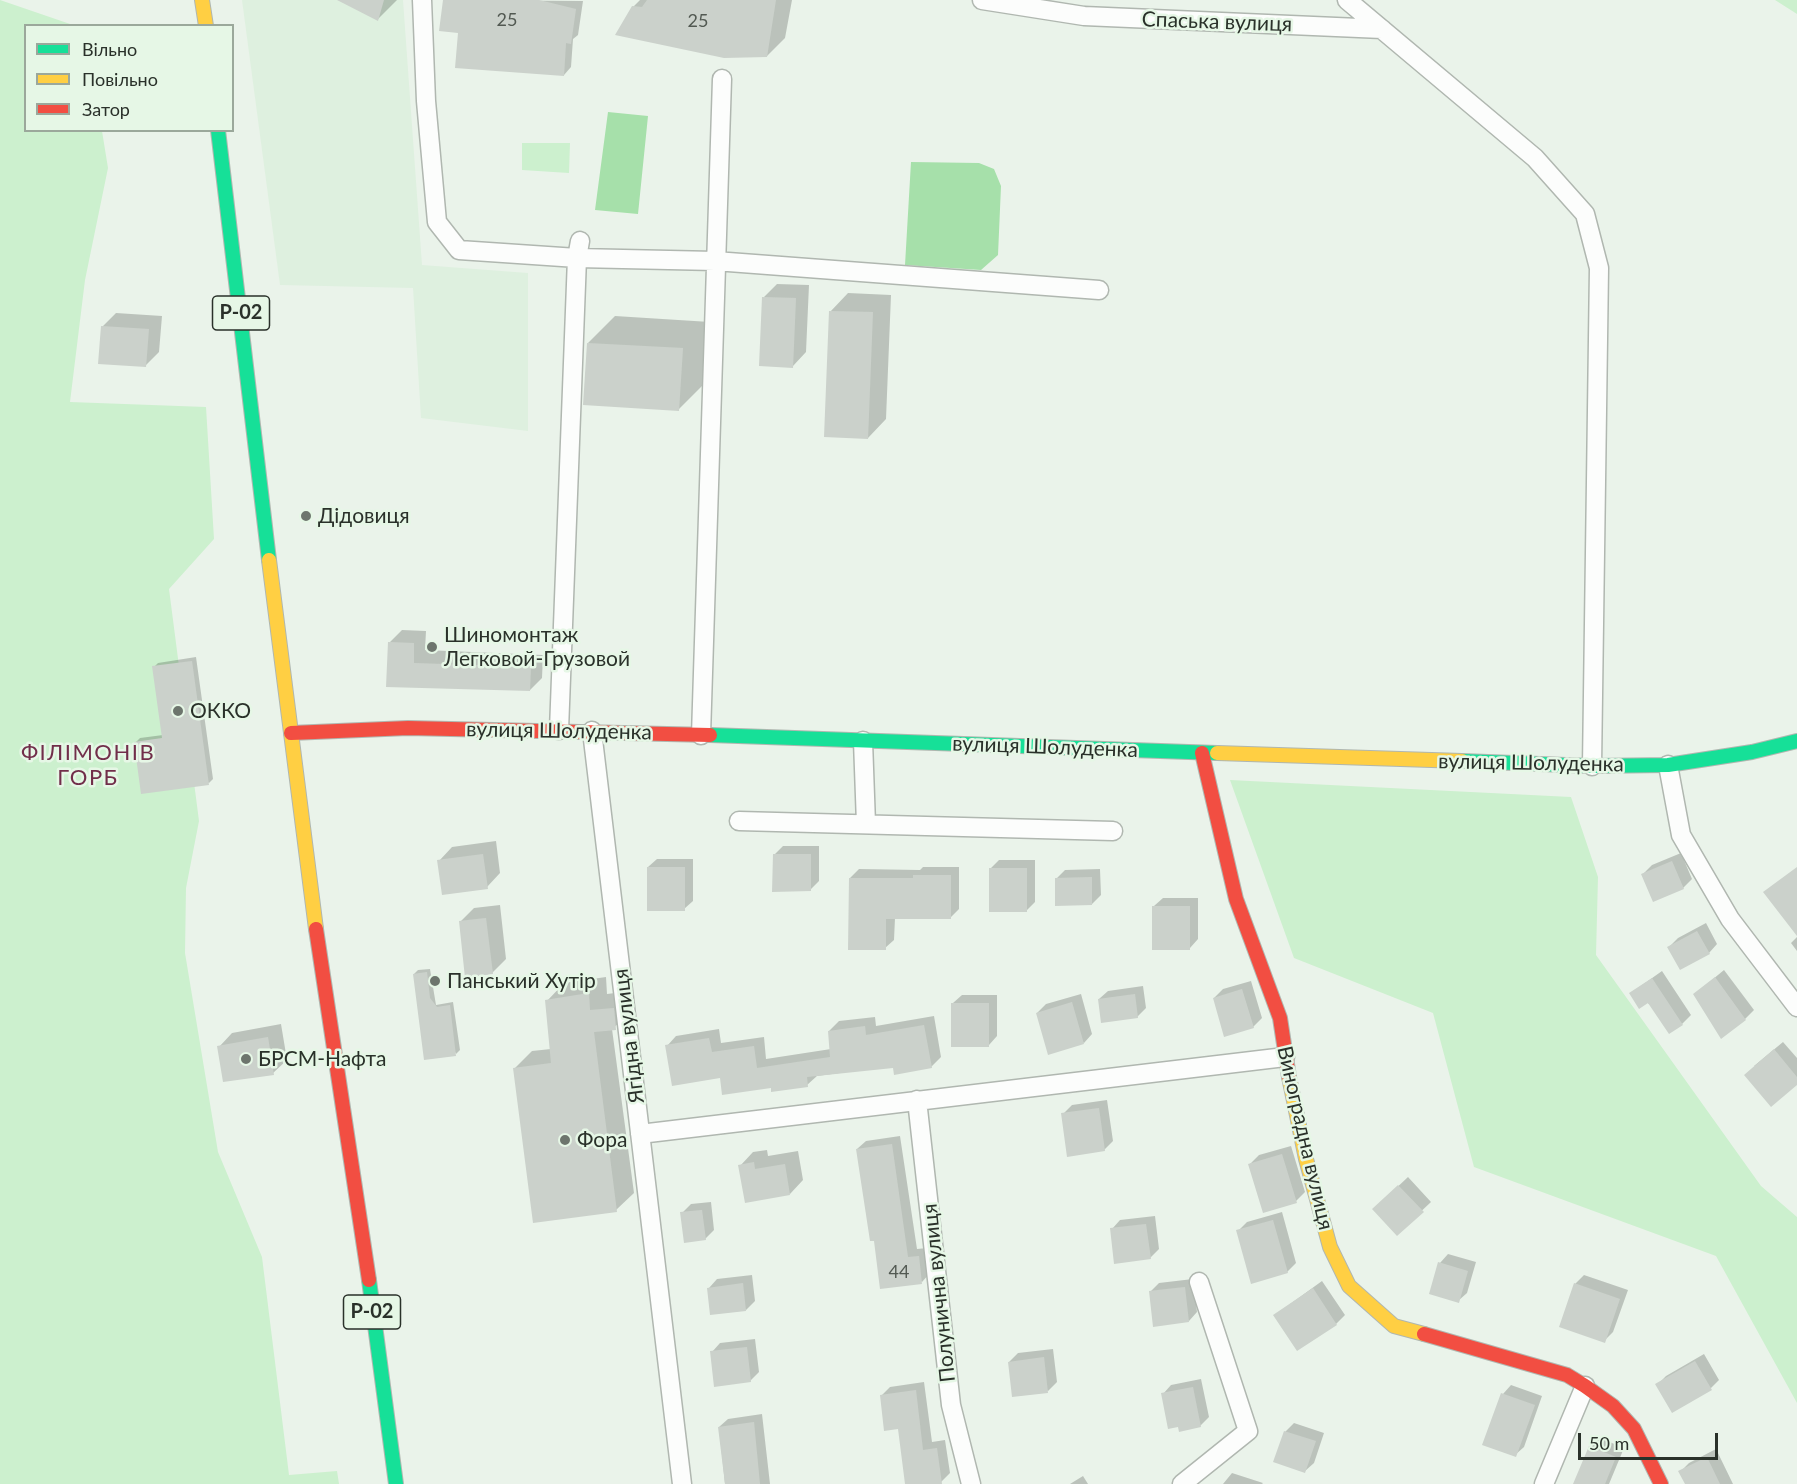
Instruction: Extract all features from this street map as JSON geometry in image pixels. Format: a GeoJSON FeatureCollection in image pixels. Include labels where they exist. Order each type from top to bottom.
{"type":"FeatureCollection","features":[{"type":"Feature","properties":{"kind":"main road"},"geometry":{"type":"LineString","coordinates":[[202,0],[206,24]]}},
{"type":"Feature","properties":{"kind":"main road","name":"Р-02"},"geometry":{"type":"LineString","coordinates":[[219,132],[291,733],[396,1484]]}},
{"type":"Feature","properties":{"kind":"main road","name":"вулиця Шолуденка"},"geometry":{"type":"LineString","coordinates":[[291,733],[408,728],[559,730],[1592,766],[1668,765],[1752,752],[1797,741]]}},
{"type":"Feature","properties":{"kind":"main road","name":"Виноградна вулиця"},"geometry":{"type":"LineString","coordinates":[[1202,753],[1215,820],[1236,899],[1271,988],[1280,1018],[1285,1057],[1306,1159],[1330,1247],[1349,1286],[1394,1326],[1567,1375],[1585,1386],[1613,1406],[1634,1429],[1661,1484]]}},
{"type":"Feature","properties":{"kind":"street"},"geometry":{"type":"LineString","coordinates":[[422,0],[426,101],[437,222],[459,250],[578,249],[1100,290]]}},
{"type":"Feature","properties":{"kind":"street","name":"Спаська вулиця"},"geometry":{"type":"LineString","coordinates":[[982,0],[1084,16],[1382,29]]}},
{"type":"Feature","properties":{"kind":"street"},"geometry":{"type":"LineString","coordinates":[[1347,0],[1535,158],[1585,214],[1599,268],[1592,766]]}},
{"type":"Feature","properties":{"kind":"street"},"geometry":{"type":"LineString","coordinates":[[701,735],[722,78]]}},
{"type":"Feature","properties":{"kind":"street"},"geometry":{"type":"LineString","coordinates":[[559,730],[578,249]]}},
{"type":"Feature","properties":{"kind":"street","name":"Ягідна вулиця"},"geometry":{"type":"LineString","coordinates":[[592,731],[682,1484]]}},
{"type":"Feature","properties":{"kind":"street"},"geometry":{"type":"LineString","coordinates":[[863,741],[866,824]]}},
{"type":"Feature","properties":{"kind":"street"},"geometry":{"type":"LineString","coordinates":[[1668,765],[1681,835],[1730,919],[1797,1007]]}},
{"type":"Feature","properties":{"kind":"street"},"geometry":{"type":"LineString","coordinates":[[739,821],[1113,831]]}},
{"type":"Feature","properties":{"kind":"street"},"geometry":{"type":"LineString","coordinates":[[640,1134],[1285,1057]]}},
{"type":"Feature","properties":{"kind":"street","name":"Полунична вулиця"},"geometry":{"type":"LineString","coordinates":[[917,1100],[951,1405],[971,1484]]}},
{"type":"Feature","properties":{"kind":"street"},"geometry":{"type":"LineString","coordinates":[[1182,1484],[1248,1431],[1199,1282]]}},
{"type":"Feature","properties":{"kind":"street"},"geometry":{"type":"LineString","coordinates":[[1544,1484],[1585,1386]]}},
{"type":"Feature","properties":{"kind":"shaded area"},"geometry":{"type":"Polygon","coordinates":[[[0,0],[70,24],[24,24],[24,132],[102,132],[108,168],[85,280],[70,402],[206,407],[214,539],[169,589],[199,821],[186,888],[185,953],[218,1152],[262,1257],[289,1475],[337,1471],[339,1484],[0,1484],[0,0]]]}},
{"type":"Feature","properties":{"kind":"shaded area"},"geometry":{"type":"Polygon","coordinates":[[[242,0],[403,0],[422,265],[528,273],[528,431],[421,418],[413,288],[280,285],[242,0]]]}},
{"type":"Feature","properties":{"kind":"shaded area"},"geometry":{"type":"Polygon","coordinates":[[[1775,0],[1797,0],[1797,14],[1775,0]]]}},
{"type":"Feature","properties":{"kind":"shaded area"},"geometry":{"type":"Polygon","coordinates":[[[608,112],[648,116],[638,214],[595,210],[608,112]]]}},
{"type":"Feature","properties":{"kind":"shaded area"},"geometry":{"type":"Polygon","coordinates":[[[522,143],[570,143],[569,173],[522,170],[522,143]]]}},
{"type":"Feature","properties":{"kind":"shaded area"},"geometry":{"type":"Polygon","coordinates":[[[911,162],[979,163],[994,169],[1001,186],[998,255],[981,270],[905,265],[911,162]]]}},
{"type":"Feature","properties":{"kind":"shaded area"},"geometry":{"type":"Polygon","coordinates":[[[1230,780],[1571,797],[1598,877],[1596,955],[1761,1186],[1797,1217],[1797,1403],[1716,1256],[1474,1167],[1433,1013],[1294,958],[1230,780]]]}},
{"type":"Feature","properties":{"kind":"building"},"geometry":{"type":"Polygon","coordinates":[[[337,0],[384,0],[378,21],[337,0]]]}},
{"type":"Feature","properties":{"kind":"building"},"geometry":{"type":"Polygon","coordinates":[[[443,0],[539,0],[576,9],[571,44],[566,43],[564,76],[455,68],[458,33],[439,31],[443,0]]]}},
{"type":"Feature","properties":{"kind":"building"},"geometry":{"type":"Polygon","coordinates":[[[647,0],[776,0],[767,57],[724,58],[615,35],[632,6],[642,7],[647,0]]]}},
{"type":"Feature","properties":{"kind":"building"},"geometry":{"type":"Polygon","coordinates":[[[762,297],[796,298],[793,368],[759,366],[762,297]]]}},
{"type":"Feature","properties":{"kind":"building"},"geometry":{"type":"Polygon","coordinates":[[[829,311],[873,312],[868,439],[824,437],[829,311]]]}},
{"type":"Feature","properties":{"kind":"building"},"geometry":{"type":"Polygon","coordinates":[[[101,326],[149,329],[146,367],[98,364],[101,326]]]}},
{"type":"Feature","properties":{"kind":"building"},"geometry":{"type":"Polygon","coordinates":[[[587,343],[683,348],[679,411],[583,405],[587,343]]]}},
{"type":"Feature","properties":{"kind":"building"},"geometry":{"type":"Polygon","coordinates":[[[388,642],[414,643],[414,663],[531,667],[530,691],[386,687],[388,642]]]}},
{"type":"Feature","properties":{"kind":"building"},"geometry":{"type":"Polygon","coordinates":[[[192,661],[209,785],[141,794],[134,742],[162,738],[152,666],[192,661]]]}},
{"type":"Feature","properties":{"kind":"building"},"geometry":{"type":"Polygon","coordinates":[[[483,854],[488,889],[442,895],[437,860],[483,854]]]}},
{"type":"Feature","properties":{"kind":"building"},"geometry":{"type":"Polygon","coordinates":[[[773,854],[811,854],[811,891],[772,892],[773,854]]]}},
{"type":"Feature","properties":{"kind":"building"},"geometry":{"type":"Polygon","coordinates":[[[1672,861],[1684,889],[1653,902],[1641,874],[1672,861]]]}},
{"type":"Feature","properties":{"kind":"building"},"geometry":{"type":"Polygon","coordinates":[[[647,867],[685,867],[685,911],[647,911],[647,867]]]}},
{"type":"Feature","properties":{"kind":"building"},"geometry":{"type":"Polygon","coordinates":[[[1797,867],[1797,936],[1763,892],[1797,867]]]}},
{"type":"Feature","properties":{"kind":"building"},"geometry":{"type":"Polygon","coordinates":[[[989,868],[1027,868],[1027,912],[989,912],[989,868]]]}},
{"type":"Feature","properties":{"kind":"building"},"geometry":{"type":"Polygon","coordinates":[[[913,875],[951,875],[951,919],[886,919],[886,950],[848,950],[849,878],[913,878],[913,875]]]}},
{"type":"Feature","properties":{"kind":"building"},"geometry":{"type":"Polygon","coordinates":[[[1092,877],[1092,905],[1055,906],[1055,878],[1092,877]]]}},
{"type":"Feature","properties":{"kind":"building"},"geometry":{"type":"Polygon","coordinates":[[[1152,906],[1190,906],[1190,950],[1152,950],[1152,906]]]}},
{"type":"Feature","properties":{"kind":"building"},"geometry":{"type":"Polygon","coordinates":[[[486,918],[493,974],[465,978],[459,921],[486,918]]]}},
{"type":"Feature","properties":{"kind":"building"},"geometry":{"type":"Polygon","coordinates":[[[1697,931],[1710,954],[1680,970],[1667,947],[1697,931]]]}},
{"type":"Feature","properties":{"kind":"building"},"geometry":{"type":"Polygon","coordinates":[[[427,972],[430,998],[437,1007],[450,1005],[456,1056],[424,1060],[413,974],[427,972]]]}},
{"type":"Feature","properties":{"kind":"building"},"geometry":{"type":"Polygon","coordinates":[[[1715,977],[1746,1020],[1721,1039],[1693,994],[1715,977]]]}},
{"type":"Feature","properties":{"kind":"building"},"geometry":{"type":"Polygon","coordinates":[[[1652,978],[1683,1025],[1669,1034],[1648,1003],[1639,1009],[1629,993],[1652,978]]]}},
{"type":"Feature","properties":{"kind":"building"},"geometry":{"type":"Polygon","coordinates":[[[1242,989],[1254,1028],[1224,1037],[1213,998],[1242,989]]]}},
{"type":"Feature","properties":{"kind":"building","name":"Фора"},"geometry":{"type":"Polygon","coordinates":[[[589,993],[590,1010],[614,1008],[616,1030],[594,1032],[617,1212],[533,1223],[513,1068],[551,1063],[545,1000],[589,993]]]}},
{"type":"Feature","properties":{"kind":"building"},"geometry":{"type":"Polygon","coordinates":[[[1135,994],[1138,1018],[1101,1023],[1098,999],[1135,994]]]}},
{"type":"Feature","properties":{"kind":"building"},"geometry":{"type":"Polygon","coordinates":[[[1072,1002],[1084,1044],[1048,1055],[1036,1013],[1072,1002]]]}},
{"type":"Feature","properties":{"kind":"building"},"geometry":{"type":"Polygon","coordinates":[[[951,1003],[989,1003],[989,1047],[951,1047],[951,1003]]]}},
{"type":"Feature","properties":{"kind":"building"},"geometry":{"type":"Polygon","coordinates":[[[924,1025],[932,1068],[894,1075],[893,1068],[807,1077],[808,1087],[771,1092],[771,1088],[722,1095],[720,1078],[672,1086],[665,1045],[709,1038],[712,1052],[754,1046],[757,1068],[830,1057],[828,1031],[865,1026],[866,1035],[924,1025]]]}},
{"type":"Feature","properties":{"kind":"building"},"geometry":{"type":"Polygon","coordinates":[[[268,1037],[274,1075],[223,1082],[217,1046],[268,1037]]]}},
{"type":"Feature","properties":{"kind":"building"},"geometry":{"type":"Polygon","coordinates":[[[1774,1049],[1797,1077],[1797,1085],[1771,1107],[1744,1075],[1774,1049]]]}},
{"type":"Feature","properties":{"kind":"building"},"geometry":{"type":"Polygon","coordinates":[[[1099,1108],[1105,1151],[1067,1157],[1061,1113],[1099,1108]]]}},
{"type":"Feature","properties":{"kind":"building"},"geometry":{"type":"Polygon","coordinates":[[[892,1144],[908,1257],[919,1256],[922,1284],[880,1289],[874,1241],[870,1241],[856,1149],[892,1144]]]}},
{"type":"Feature","properties":{"kind":"building"},"geometry":{"type":"Polygon","coordinates":[[[1282,1154],[1297,1203],[1263,1213],[1248,1164],[1282,1154]]]}},
{"type":"Feature","properties":{"kind":"building"},"geometry":{"type":"Polygon","coordinates":[[[754,1162],[755,1169],[785,1164],[790,1195],[745,1203],[738,1165],[754,1162]]]}},
{"type":"Feature","properties":{"kind":"building"},"geometry":{"type":"Polygon","coordinates":[[[1398,1185],[1424,1212],[1397,1236],[1372,1209],[1398,1185]]]}},
{"type":"Feature","properties":{"kind":"building"},"geometry":{"type":"Polygon","coordinates":[[[702,1210],[706,1240],[684,1243],[680,1212],[702,1210]]]}},
{"type":"Feature","properties":{"kind":"building"},"geometry":{"type":"Polygon","coordinates":[[[1273,1220],[1288,1273],[1251,1284],[1236,1230],[1273,1220]]]}},
{"type":"Feature","properties":{"kind":"building"},"geometry":{"type":"Polygon","coordinates":[[[1146,1224],[1151,1259],[1114,1264],[1110,1228],[1146,1224]]]}},
{"type":"Feature","properties":{"kind":"building"},"geometry":{"type":"Polygon","coordinates":[[[1438,1262],[1468,1271],[1459,1303],[1429,1294],[1438,1262]]]}},
{"type":"Feature","properties":{"kind":"building"},"geometry":{"type":"Polygon","coordinates":[[[743,1283],[746,1311],[710,1315],[707,1288],[743,1283]]]}},
{"type":"Feature","properties":{"kind":"building"},"geometry":{"type":"Polygon","coordinates":[[[1574,1283],[1620,1299],[1605,1343],[1559,1327],[1574,1283]]]}},
{"type":"Feature","properties":{"kind":"building"},"geometry":{"type":"Polygon","coordinates":[[[1185,1287],[1189,1322],[1153,1327],[1149,1291],[1185,1287]]]}},
{"type":"Feature","properties":{"kind":"building"},"geometry":{"type":"Polygon","coordinates":[[[1313,1288],[1337,1325],[1297,1351],[1273,1315],[1313,1288]]]}},
{"type":"Feature","properties":{"kind":"building"},"geometry":{"type":"Polygon","coordinates":[[[747,1347],[751,1382],[714,1387],[710,1351],[747,1347]]]}},
{"type":"Feature","properties":{"kind":"building"},"geometry":{"type":"Polygon","coordinates":[[[1044,1357],[1048,1393],[1012,1397],[1008,1362],[1044,1357]]]}},
{"type":"Feature","properties":{"kind":"building"},"geometry":{"type":"Polygon","coordinates":[[[1695,1361],[1712,1390],[1672,1413],[1655,1384],[1695,1361]]]}},
{"type":"Feature","properties":{"kind":"building"},"geometry":{"type":"Polygon","coordinates":[[[1193,1387],[1201,1427],[1179,1432],[1178,1427],[1168,1429],[1161,1393],[1193,1387]]]}},
{"type":"Feature","properties":{"kind":"building"},"geometry":{"type":"Polygon","coordinates":[[[916,1390],[923,1450],[937,1448],[942,1484],[905,1484],[898,1429],[884,1431],[880,1395],[916,1390]]]}},
{"type":"Feature","properties":{"kind":"building"},"geometry":{"type":"Polygon","coordinates":[[[1501,1393],[1535,1405],[1516,1457],[1482,1445],[1501,1393]]]}},
{"type":"Feature","properties":{"kind":"building"},"geometry":{"type":"Polygon","coordinates":[[[754,1422],[760,1484],[725,1484],[718,1427],[754,1422]]]}},
{"type":"Feature","properties":{"kind":"building"},"geometry":{"type":"Polygon","coordinates":[[[1284,1431],[1316,1441],[1305,1473],[1273,1462],[1284,1431]]]}},
{"type":"Feature","properties":{"kind":"building"},"geometry":{"type":"Polygon","coordinates":[[[1589,1446],[1616,1457],[1605,1484],[1573,1484],[1589,1446]]]}},
{"type":"Feature","properties":{"kind":"building"},"geometry":{"type":"Polygon","coordinates":[[[1707,1457],[1720,1484],[1685,1484],[1678,1471],[1707,1457]]]}},
{"type":"Feature","properties":{"kind":"traffic: fast"},"geometry":{"type":"LineString","coordinates":[[218,132],[269,560]]}},
{"type":"Feature","properties":{"kind":"traffic: fast"},"geometry":{"type":"LineString","coordinates":[[710,735],[1217,753]]}},
{"type":"Feature","properties":{"kind":"traffic: fast"},"geometry":{"type":"LineString","coordinates":[[1462,761],[1592,766],[1668,765],[1752,752],[1797,741]]}},
{"type":"Feature","properties":{"kind":"traffic: fast"},"geometry":{"type":"LineString","coordinates":[[369,1280],[396,1484]]}},
{"type":"Feature","properties":{"kind":"traffic: slow"},"geometry":{"type":"LineString","coordinates":[[202,0],[206,24]]}},
{"type":"Feature","properties":{"kind":"traffic: slow"},"geometry":{"type":"LineString","coordinates":[[269,560],[316,929]]}},
{"type":"Feature","properties":{"kind":"traffic: slow"},"geometry":{"type":"LineString","coordinates":[[1217,753],[1462,761]]}},
{"type":"Feature","properties":{"kind":"traffic: slow"},"geometry":{"type":"LineString","coordinates":[[1289,1077],[1306,1159],[1330,1247],[1349,1286],[1394,1326],[1424,1334]]}},
{"type":"Feature","properties":{"kind":"traffic: jam"},"geometry":{"type":"LineString","coordinates":[[291,733],[408,728],[710,735]]}},
{"type":"Feature","properties":{"kind":"traffic: jam"},"geometry":{"type":"LineString","coordinates":[[1202,753],[1236,899],[1280,1018],[1289,1077]]}},
{"type":"Feature","properties":{"kind":"traffic: jam"},"geometry":{"type":"LineString","coordinates":[[316,929],[369,1280]]}},
{"type":"Feature","properties":{"kind":"traffic: jam"},"geometry":{"type":"LineString","coordinates":[[1424,1334],[1567,1375],[1585,1386],[1613,1406],[1634,1429],[1661,1484]]}},
{"type":"Feature","properties":{"kind":"place","name":"Дідовиця"},"geometry":{"type":"Point","coordinates":[306,516]}},
{"type":"Feature","properties":{"kind":"place","name":"Шиномонтаж Легковой-Грузовой"},"geometry":{"type":"Point","coordinates":[432,647]}},
{"type":"Feature","properties":{"kind":"place","name":"ОККО"},"geometry":{"type":"Point","coordinates":[178,711]}},
{"type":"Feature","properties":{"kind":"place","name":"Панський Хутір"},"geometry":{"type":"Point","coordinates":[435,981]}},
{"type":"Feature","properties":{"kind":"place","name":"БРСМ-Нафта"},"geometry":{"type":"Point","coordinates":[246,1059]}},
{"type":"Feature","properties":{"kind":"place","name":"Фора"},"geometry":{"type":"Point","coordinates":[565,1140]}},
{"type":"Feature","properties":{"kind":"district","name":"ФІЛІМОНІВ ГОРБ"},"geometry":{"type":"Point","coordinates":[88,766]}}]}
